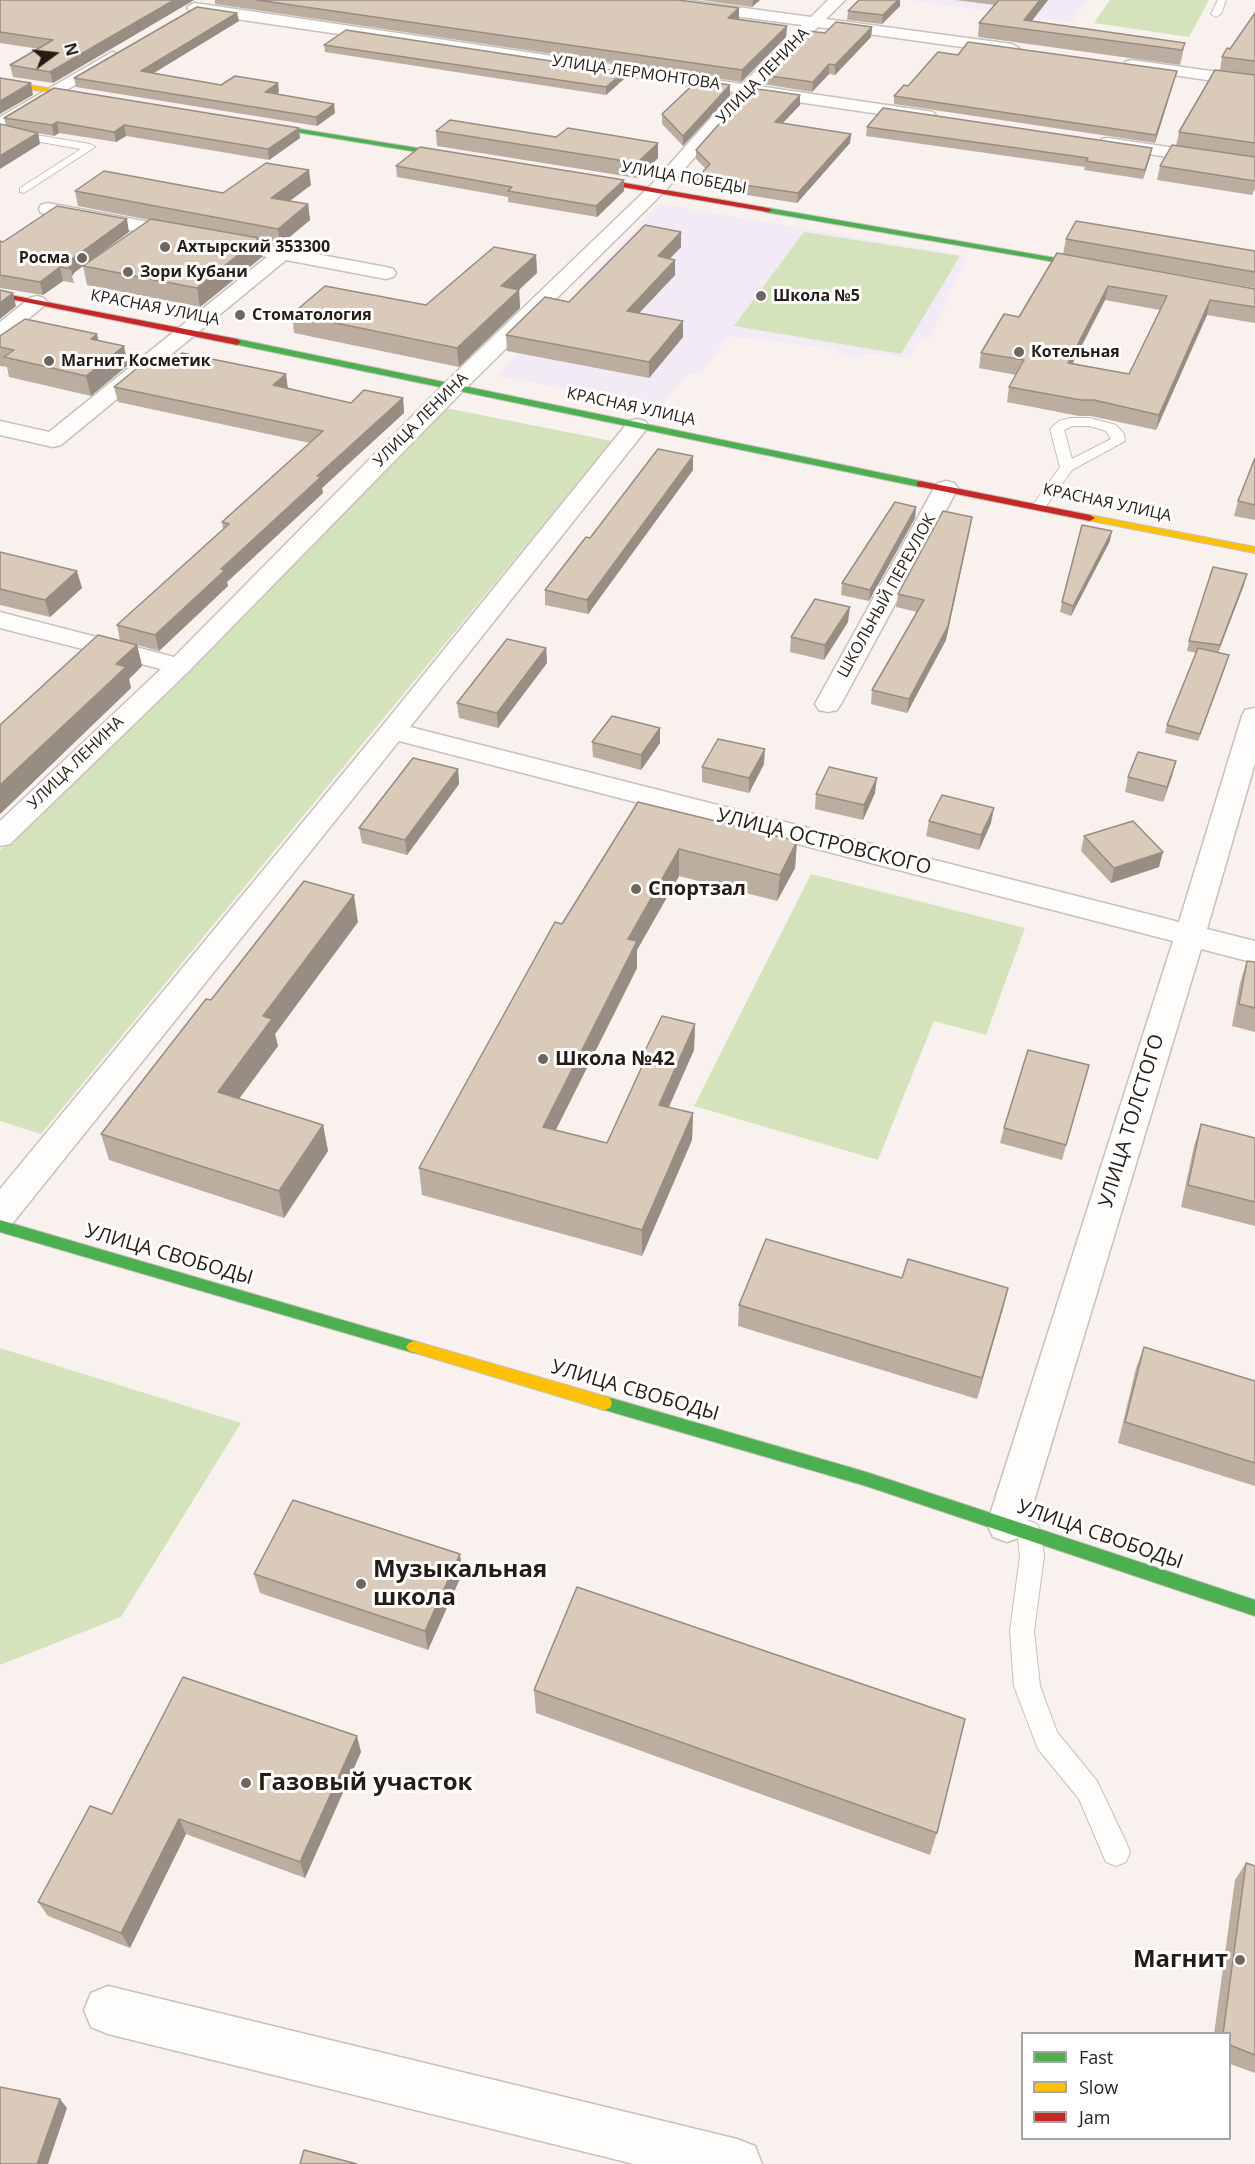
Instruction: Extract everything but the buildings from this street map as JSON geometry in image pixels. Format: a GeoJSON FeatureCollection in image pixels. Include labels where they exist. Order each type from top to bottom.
{"type":"FeatureCollection","features":[{"type":"Feature","properties":{"kind":"street"},"geometry":{"type":"LineString","coordinates":[[651,0],[1029,51]]}},
{"type":"Feature","properties":{"kind":"street","name":"УЛИЦА ЛЕНИНА"},"geometry":{"type":"LineString","coordinates":[[0,837],[178,666],[455,386],[657,189],[746,89],[837,0]]}},
{"type":"Feature","properties":{"kind":"street","name":"УЛИЦА ЛЕРМОНТОВА"},"geometry":{"type":"LineString","coordinates":[[196,7],[947,119]]}},
{"type":"Feature","properties":{"kind":"street"},"geometry":{"type":"LineString","coordinates":[[0,124],[124,50]]}},
{"type":"Feature","properties":{"kind":"street"},"geometry":{"type":"LineString","coordinates":[[1112,63],[1255,82]]}},
{"type":"Feature","properties":{"kind":"street"},"geometry":{"type":"LineString","coordinates":[[0,82],[101,99]]}},
{"type":"Feature","properties":{"kind":"street"},"geometry":{"type":"LineString","coordinates":[[243,122],[480,160]]}},
{"type":"Feature","properties":{"kind":"street"},"geometry":{"type":"LineString","coordinates":[[1089,140],[1255,165]]}},
{"type":"Feature","properties":{"kind":"street","name":"УЛИЦА ПОБЕДЫ"},"geometry":{"type":"LineString","coordinates":[[562,174],[1114,271]]}},
{"type":"Feature","properties":{"kind":"street"},"geometry":{"type":"LineString","coordinates":[[48,209],[205,239]]}},
{"type":"Feature","properties":{"kind":"street"},"geometry":{"type":"LineString","coordinates":[[131,243],[150,229]]}},
{"type":"Feature","properties":{"kind":"street"},"geometry":{"type":"LineString","coordinates":[[249,247],[386,273]]}},
{"type":"Feature","properties":{"kind":"street"},"geometry":{"type":"LineString","coordinates":[[0,428],[53,440],[282,254]]}},
{"type":"Feature","properties":{"kind":"street","name":"КРАСНАЯ УЛИЦА"},"geometry":{"type":"LineString","coordinates":[[0,295],[1255,550]]}},
{"type":"Feature","properties":{"kind":"street"},"geometry":{"type":"LineString","coordinates":[[0,332],[37,302]]}},
{"type":"Feature","properties":{"kind":"street"},"geometry":{"type":"LineString","coordinates":[[0,1214],[393,732],[637,426]]}},
{"type":"Feature","properties":{"kind":"street","name":"ШКОЛЬНЫЙ ПЕРЕУЛОК"},"geometry":{"type":"LineString","coordinates":[[828,704],[946,488]]}},
{"type":"Feature","properties":{"kind":"street"},"geometry":{"type":"LineString","coordinates":[[0,620],[178,666]]}},
{"type":"Feature","properties":{"kind":"street","name":"УЛИЦА ТОЛСТОГО"},"geometry":{"type":"LineString","coordinates":[[1018,1528],[1255,716]]}},
{"type":"Feature","properties":{"kind":"street","name":"УЛИЦА ОСТРОВСКОГО"},"geometry":{"type":"LineString","coordinates":[[393,732],[1255,952]]}},
{"type":"Feature","properties":{"kind":"street","name":"УЛИЦА СВОБОДЫ"},"geometry":{"type":"LineString","coordinates":[[0,1226],[867,1479],[1255,1608]]}},
{"type":"Feature","properties":{"kind":"street"},"geometry":{"type":"LineString","coordinates":[[108,2010],[737,2164]]}},
{"type":"Feature","properties":{"kind":"lane"},"geometry":{"type":"LineString","coordinates":[[1216,14],[1222,0]]}},
{"type":"Feature","properties":{"kind":"lane"},"geometry":{"type":"LineString","coordinates":[[0,132],[90,147],[24,190]]}},
{"type":"Feature","properties":{"kind":"lane"},"geometry":{"type":"LineString","coordinates":[[1039,506],[1067,467],[1118,441],[1117,434],[1111,428],[1090,422],[1064,424],[1057,429],[1067,467]]}},
{"type":"Feature","properties":{"kind":"lane"},"geometry":{"type":"LineString","coordinates":[[1018,1528],[1032,1556],[1022,1631],[1027,1686],[1047,1740],[1088,1790],[1116,1852]]}},
{"type":"Feature","properties":{"kind":"shaded area"},"geometry":{"type":"Polygon","coordinates":[[[907,0],[1088,0],[1072,22],[907,0]]]}},
{"type":"Feature","properties":{"kind":"shaded area","name":"Школа №5"},"geometry":{"type":"Polygon","coordinates":[[[660,204],[968,256],[930,337],[921,337],[909,358],[865,353],[861,358],[840,356],[835,349],[729,336],[701,374],[688,374],[662,406],[497,376],[660,204]]]}},
{"type":"Feature","properties":{"kind":"green space"},"geometry":{"type":"Polygon","coordinates":[[[1110,0],[1209,0],[1189,37],[1094,23],[1110,0]]]}},
{"type":"Feature","properties":{"kind":"green space"},"geometry":{"type":"Polygon","coordinates":[[[804,232],[960,256],[901,354],[734,326],[804,232]]]}},
{"type":"Feature","properties":{"kind":"green space"},"geometry":{"type":"Polygon","coordinates":[[[446,408],[612,441],[41,1134],[0,1121],[0,850],[446,408]]]}},
{"type":"Feature","properties":{"kind":"green space"},"geometry":{"type":"Polygon","coordinates":[[[811,874],[1025,928],[986,1035],[934,1021],[878,1160],[694,1106],[811,874]]]}},
{"type":"Feature","properties":{"kind":"green space"},"geometry":{"type":"Polygon","coordinates":[[[0,1348],[241,1423],[121,1617],[0,1665],[0,1348]]]}},
{"type":"Feature","properties":{"kind":"traffic: fast"},"geometry":{"type":"LineString","coordinates":[[256,124],[460,157]]}},
{"type":"Feature","properties":{"kind":"traffic: fast"},"geometry":{"type":"LineString","coordinates":[[768,210],[1096,267]]}},
{"type":"Feature","properties":{"kind":"traffic: fast"},"geometry":{"type":"LineString","coordinates":[[237,342],[920,484]]}},
{"type":"Feature","properties":{"kind":"traffic: fast"},"geometry":{"type":"LineString","coordinates":[[0,1226],[414,1347]]}},
{"type":"Feature","properties":{"kind":"traffic: fast"},"geometry":{"type":"LineString","coordinates":[[604,1403],[866,1479],[1255,1608]]}},
{"type":"Feature","properties":{"kind":"traffic: slow"},"geometry":{"type":"LineString","coordinates":[[0,82],[93,98]]}},
{"type":"Feature","properties":{"kind":"traffic: slow"},"geometry":{"type":"LineString","coordinates":[[1090,518],[1255,550]]}},
{"type":"Feature","properties":{"kind":"traffic: slow"},"geometry":{"type":"LineString","coordinates":[[414,1347],[604,1403]]}},
{"type":"Feature","properties":{"kind":"traffic: jam"},"geometry":{"type":"LineString","coordinates":[[579,177],[768,210]]}},
{"type":"Feature","properties":{"kind":"traffic: jam"},"geometry":{"type":"LineString","coordinates":[[0,295],[237,342]]}},
{"type":"Feature","properties":{"kind":"traffic: jam"},"geometry":{"type":"LineString","coordinates":[[920,484],[1090,518]]}},
{"type":"Feature","properties":{"kind":"place","name":"Ахтырский 353300"},"geometry":{"type":"Point","coordinates":[165,247]}},
{"type":"Feature","properties":{"kind":"place","name":"Росма"},"geometry":{"type":"Point","coordinates":[82,258]}},
{"type":"Feature","properties":{"kind":"place","name":"Зори Кубани"},"geometry":{"type":"Point","coordinates":[128,272]}},
{"type":"Feature","properties":{"kind":"place","name":"Школа №5"},"geometry":{"type":"Point","coordinates":[761,296]}},
{"type":"Feature","properties":{"kind":"place","name":"Стоматология"},"geometry":{"type":"Point","coordinates":[240,315]}},
{"type":"Feature","properties":{"kind":"place","name":"Котельная"},"geometry":{"type":"Point","coordinates":[1019,352]}},
{"type":"Feature","properties":{"kind":"place","name":"Магнит Косметик"},"geometry":{"type":"Point","coordinates":[49,361]}},
{"type":"Feature","properties":{"kind":"place","name":"Спортзал"},"geometry":{"type":"Point","coordinates":[636,889]}},
{"type":"Feature","properties":{"kind":"place","name":"Школа №42"},"geometry":{"type":"Point","coordinates":[543,1059]}},
{"type":"Feature","properties":{"kind":"place","name":"Музыкальная школа"},"geometry":{"type":"Point","coordinates":[361,1584]}},
{"type":"Feature","properties":{"kind":"place","name":"Газовый участок"},"geometry":{"type":"Point","coordinates":[246,1783]}},
{"type":"Feature","properties":{"kind":"place","name":"Магнит"},"geometry":{"type":"Point","coordinates":[1240,1960]}}]}
